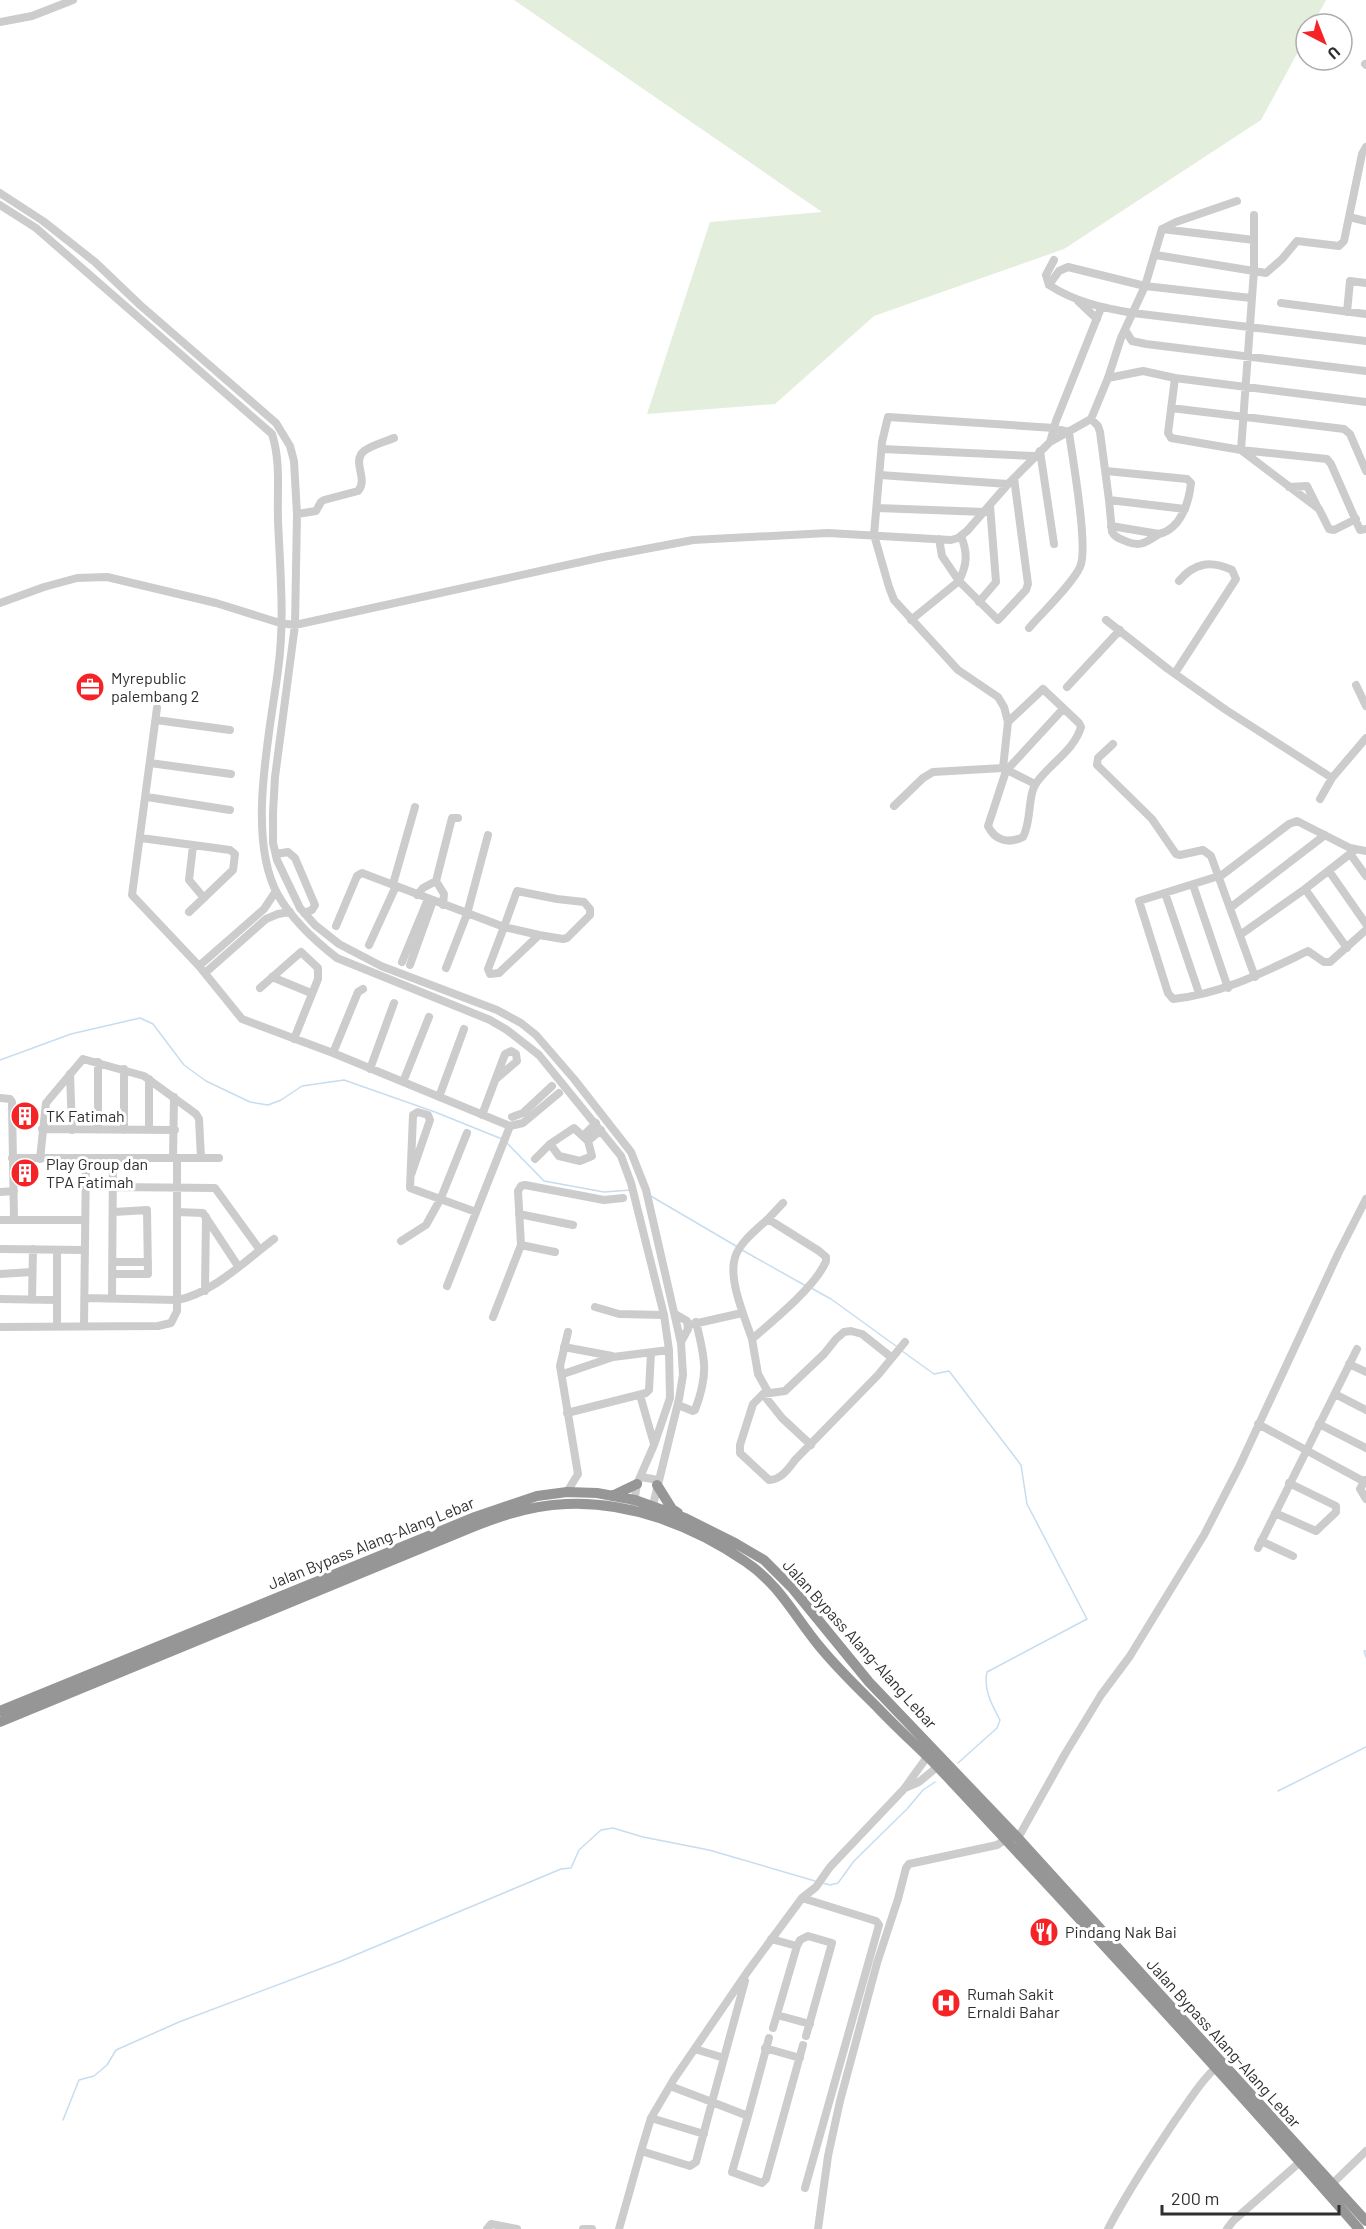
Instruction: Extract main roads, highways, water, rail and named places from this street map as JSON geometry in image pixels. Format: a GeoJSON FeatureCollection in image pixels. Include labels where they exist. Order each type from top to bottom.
{"type":"FeatureCollection","features":[{"type":"Feature","properties":{"kind":"highway"},"geometry":{"type":"LineString","coordinates":[[612,1496],[639,1480]]}},
{"type":"Feature","properties":{"kind":"highway"},"geometry":{"type":"LineString","coordinates":[[658,1482],[672,1509],[685,1518]]}},
{"type":"Feature","properties":{"kind":"highway","name":"Jalan Bypass Alang-Alang Lebar"},"geometry":{"type":"LineString","coordinates":[[0,1711],[475,1517],[537,1496],[567,1492],[612,1496],[651,1511],[707,1539],[745,1561],[778,1589],[820,1647],[927,1757],[945,1770],[1018,1838],[1219,2065],[1359,2229]]}},
{"type":"Feature","properties":{"kind":"highway","name":"Jalan Bypass Alang-Alang Lebar"},"geometry":{"type":"LineString","coordinates":[[0,1722],[511,1513],[563,1504],[634,1505]]}},
{"type":"Feature","properties":{"kind":"highway","name":"Jalan Bypass Alang-Alang Lebar"},"geometry":{"type":"LineString","coordinates":[[651,1511],[685,1518],[764,1560],[783,1577],[869,1682],[1005,1840],[1366,2221]]}},
{"type":"Feature","properties":{"kind":"waterway"},"geometry":{"type":"LineString","coordinates":[[0,1060],[71,1034],[140,1018],[153,1024],[184,1065],[206,1081],[250,1102],[268,1105],[281,1100],[302,1086],[344,1080],[435,1112],[502,1139]]}},
{"type":"Feature","properties":{"kind":"waterway"},"geometry":{"type":"LineString","coordinates":[[506,1142],[544,1181],[604,1192],[631,1190]]}},
{"type":"Feature","properties":{"kind":"waterway"},"geometry":{"type":"LineString","coordinates":[[649,1195],[736,1246]]}},
{"type":"Feature","properties":{"kind":"waterway"},"geometry":{"type":"LineString","coordinates":[[742,1250],[806,1286]]}},
{"type":"Feature","properties":{"kind":"waterway"},"geometry":{"type":"LineString","coordinates":[[811,1288],[831,1299],[896,1346]]}},
{"type":"Feature","properties":{"kind":"waterway"},"geometry":{"type":"LineString","coordinates":[[902,1351],[934,1374],[949,1371],[1021,1465],[1027,1504],[1087,1619],[987,1672],[987,1691],[1000,1720],[997,1728],[958,1763]]}},
{"type":"Feature","properties":{"kind":"waterway"},"geometry":{"type":"LineString","coordinates":[[1366,1651],[1364,1651],[1366,1657]]}},
{"type":"Feature","properties":{"kind":"waterway"},"geometry":{"type":"LineString","coordinates":[[1278,1791],[1366,1747]]}},
{"type":"Feature","properties":{"kind":"waterway"},"geometry":{"type":"LineString","coordinates":[[823,1883],[830,1885],[838,1883],[854,1861],[923,1790],[935,1782]]}},
{"type":"Feature","properties":{"kind":"waterway"},"geometry":{"type":"LineString","coordinates":[[63,2120],[79,2080],[94,2076],[107,2065],[116,2050],[179,2022],[341,1961],[561,1869],[571,1868],[579,1850],[601,1830],[613,1828],[643,1837],[709,1850],[815,1881]]}},
{"type":"Feature","properties":{"kind":"place","name":"Myrepublic palembang 2"},"geometry":{"type":"Point","coordinates":[90,687]}},
{"type":"Feature","properties":{"kind":"place","name":"TK Fatimah"},"geometry":{"type":"Point","coordinates":[25,1116]}},
{"type":"Feature","properties":{"kind":"place","name":"Play Group dan TPA Fatimah"},"geometry":{"type":"Point","coordinates":[25,1173]}},
{"type":"Feature","properties":{"kind":"place","name":"Pindang Nak Bai"},"geometry":{"type":"Point","coordinates":[1044,1932]}},
{"type":"Feature","properties":{"kind":"place","name":"Rumah Sakit Ernaldi Bahar"},"geometry":{"type":"Point","coordinates":[946,2003]}}]}
